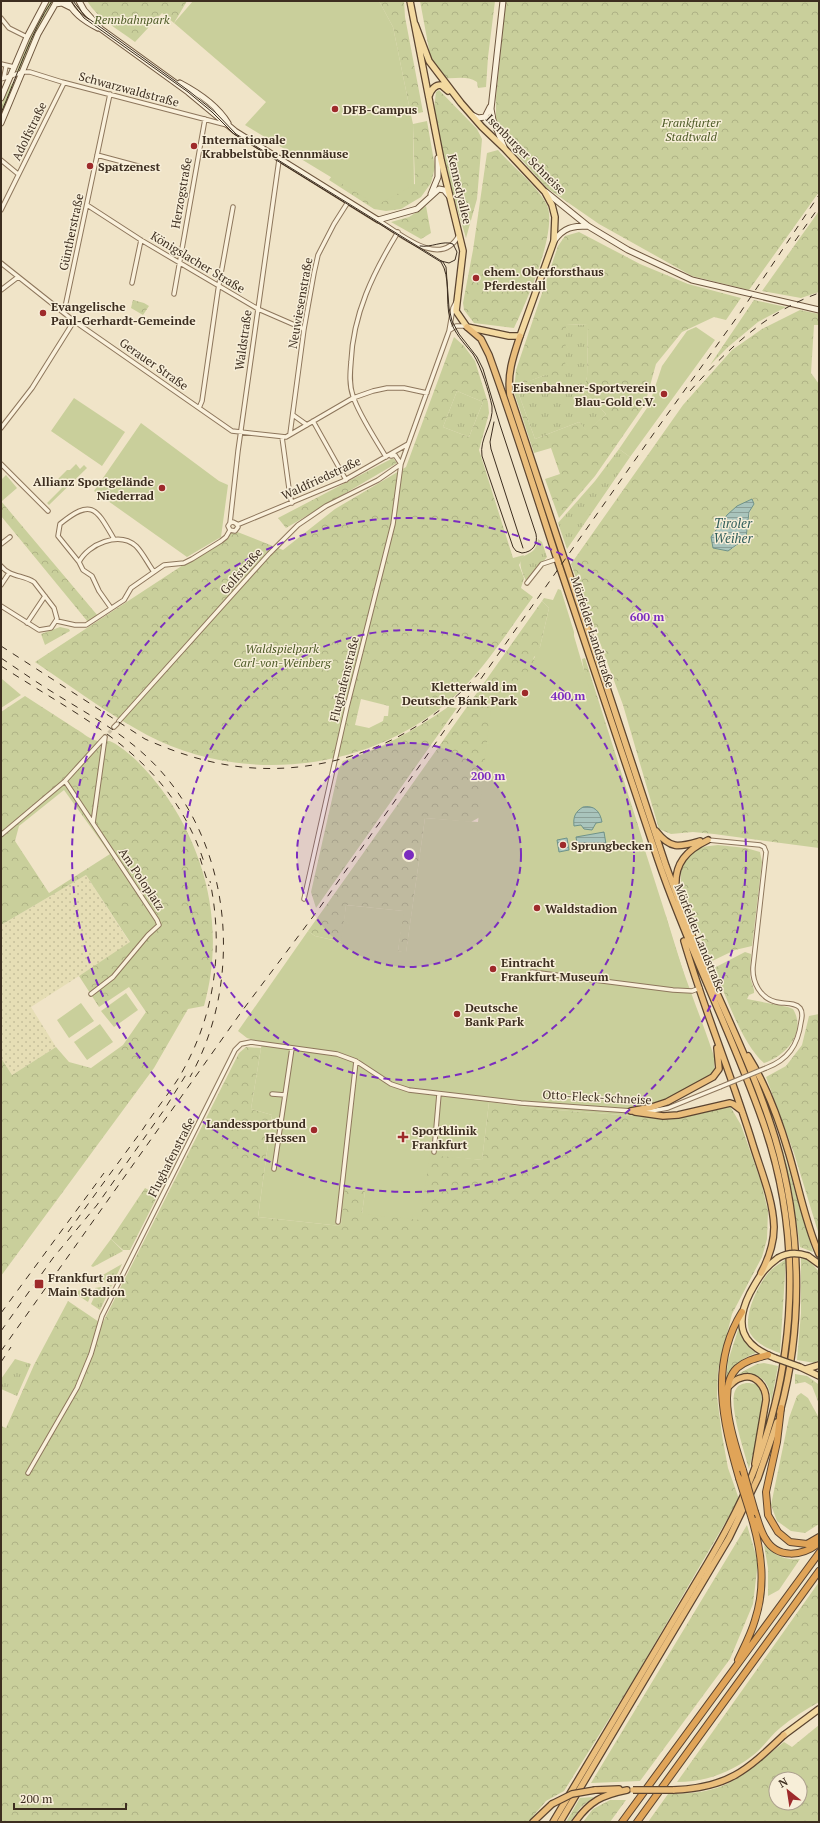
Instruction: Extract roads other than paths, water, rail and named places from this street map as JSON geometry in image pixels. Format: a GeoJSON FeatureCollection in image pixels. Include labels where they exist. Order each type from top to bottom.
{"type":"FeatureCollection","features":[{"type":"Feature","properties":{"kind":"highway","name":"Mörfelder Landstraße"},"geometry":{"type":"LineString","coordinates":[[467,327],[481,339],[489,355],[675,910],[737,1054],[764,1124],[778,1174],[786,1220],[790,1289],[786,1345],[775,1404],[764,1444],[753,1474],[726,1530],[707,1564],[553,1822]]}},
{"type":"Feature","properties":{"kind":"highway","name":"Mörfelder Landstraße"},"geometry":{"type":"LineString","coordinates":[[520,336],[509,367],[508,382],[510,395],[677,896],[698,949],[740,1043],[775,1137],[784,1172],[792,1220],[796,1282],[795,1322],[790,1363],[781,1408],[767,1456],[758,1478],[730,1538],[560,1822]]}},
{"type":"Feature","properties":{"kind":"highway"},"geometry":{"type":"LineString","coordinates":[[653,827],[664,840],[674,845],[684,846],[708,840]]}},
{"type":"Feature","properties":{"kind":"highway"},"geometry":{"type":"LineString","coordinates":[[677,896],[676,873],[680,863],[690,849],[708,840]]}},
{"type":"Feature","properties":{"kind":"highway"},"geometry":{"type":"LineString","coordinates":[[675,910],[716,1038],[743,1112],[773,1218],[774,1234],[772,1249],[761,1273]]}},
{"type":"Feature","properties":{"kind":"highway"},"geometry":{"type":"LineString","coordinates":[[631,1111],[652,1107],[667,1102],[713,1077],[719,1069],[716,1038]]}},
{"type":"Feature","properties":{"kind":"highway"},"geometry":{"type":"LineString","coordinates":[[740,1043],[752,1062],[777,1117],[789,1154],[806,1218],[819,1254]]}},
{"type":"Feature","properties":{"kind":"highway"},"geometry":{"type":"LineString","coordinates":[[631,1111],[671,1116],[730,1103],[737,1106],[743,1112]]}},
{"type":"Feature","properties":{"kind":"highway"},"geometry":{"type":"LineString","coordinates":[[734,1671],[755,1620],[761,1590],[761,1556],[752,1519],[725,1426],[721,1388],[728,1340],[735,1322],[742,1312]]}},
{"type":"Feature","properties":{"kind":"highway"},"geometry":{"type":"LineString","coordinates":[[772,1356],[752,1359],[740,1366],[732,1375],[728,1387],[731,1429],[755,1512],[765,1539],[777,1550],[790,1554],[799,1554],[809,1550],[819,1543]]}},
{"type":"Feature","properties":{"kind":"highway"},"geometry":{"type":"LineString","coordinates":[[728,1387],[738,1379],[748,1377],[760,1383],[766,1393],[753,1474]]}},
{"type":"Feature","properties":{"kind":"highway"},"geometry":{"type":"LineString","coordinates":[[781,1408],[777,1442],[766,1492],[768,1512],[778,1532],[790,1542],[807,1544],[819,1537]]}},
{"type":"Feature","properties":{"kind":"highway"},"geometry":{"type":"LineString","coordinates":[[622,1822],[819,1553]]}},
{"type":"Feature","properties":{"kind":"highway"},"geometry":{"type":"LineString","coordinates":[[637,1822],[819,1571]]}},
{"type":"Feature","properties":{"kind":"highway"},"geometry":{"type":"LineString","coordinates":[[533,1822],[552,1804],[572,1794],[595,1790],[673,1790],[700,1788],[724,1781],[745,1770],[784,1735]]}},
{"type":"Feature","properties":{"kind":"highway"},"geometry":{"type":"LineString","coordinates":[[575,1822],[587,1806],[596,1800],[611,1793],[630,1790]]}},
{"type":"Feature","properties":{"kind":"main road"},"geometry":{"type":"LineString","coordinates":[[1,98],[27,37],[46,1]]}},
{"type":"Feature","properties":{"kind":"main road"},"geometry":{"type":"LineString","coordinates":[[68,1],[70,7]]}},
{"type":"Feature","properties":{"kind":"main road"},"geometry":{"type":"LineString","coordinates":[[79,1],[84,10],[101,29]]}},
{"type":"Feature","properties":{"kind":"main road","name":"Kennedyallee"},"geometry":{"type":"LineString","coordinates":[[410,1],[439,149],[463,256],[456,301],[457,313],[467,327]]}},
{"type":"Feature","properties":{"kind":"main road"},"geometry":{"type":"LineString","coordinates":[[503,1],[491,106],[493,120],[504,148]]}},
{"type":"Feature","properties":{"kind":"main road"},"geometry":{"type":"LineString","coordinates":[[1,123],[38,34],[56,2],[70,7],[91,24],[101,29],[168,77],[245,137],[279,160],[378,220],[411,212],[420,207],[440,188],[449,196]]}},
{"type":"Feature","properties":{"kind":"main road","name":"Isenburger Schneise"},"geometry":{"type":"LineString","coordinates":[[415,24],[429,62],[464,106],[545,192],[588,226],[628,250],[692,280],[819,310]]}},
{"type":"Feature","properties":{"kind":"main road"},"geometry":{"type":"LineString","coordinates":[[429,100],[432,88],[441,85],[464,106]]}},
{"type":"Feature","properties":{"kind":"main road"},"geometry":{"type":"LineString","coordinates":[[472,115],[478,118],[484,117],[487,115],[491,106]]}},
{"type":"Feature","properties":{"kind":"main road"},"geometry":{"type":"LineString","coordinates":[[429,197],[438,178],[439,149]]}},
{"type":"Feature","properties":{"kind":"main road"},"geometry":{"type":"LineString","coordinates":[[467,327],[509,336],[520,336],[554,241],[555,216],[552,205],[545,192]]}},
{"type":"Feature","properties":{"kind":"main road"},"geometry":{"type":"LineString","coordinates":[[554,241],[565,229],[588,226]]}},
{"type":"Feature","properties":{"kind":"main road"},"geometry":{"type":"LineString","coordinates":[[819,1264],[808,1256],[794,1253],[778,1258],[761,1273],[742,1312],[741,1322],[745,1337],[755,1348],[819,1376]]}},
{"type":"Feature","properties":{"kind":"main road"},"geometry":{"type":"LineString","coordinates":[[803,1368],[819,1365]]}},
{"type":"Feature","properties":{"kind":"main road"},"geometry":{"type":"LineString","coordinates":[[784,1735],[819,1709]]}},
{"type":"Feature","properties":{"kind":"street"},"geometry":{"type":"LineString","coordinates":[[1,18],[9,28],[27,37]]}},
{"type":"Feature","properties":{"kind":"street"},"geometry":{"type":"LineString","coordinates":[[1,64],[14,67]]}},
{"type":"Feature","properties":{"kind":"street"},"geometry":{"type":"LineString","coordinates":[[6,66],[2,79],[6,87]]}},
{"type":"Feature","properties":{"kind":"street"},"geometry":{"type":"LineString","coordinates":[[2,79],[23,72]]}},
{"type":"Feature","properties":{"kind":"street","name":"Schwarzwaldstraße"},"geometry":{"type":"LineString","coordinates":[[23,72],[30,72],[230,126]]}},
{"type":"Feature","properties":{"kind":"street","name":"Adolfstraße"},"geometry":{"type":"LineString","coordinates":[[1,210],[64,82]]}},
{"type":"Feature","properties":{"kind":"street","name":"Güntherstraße"},"geometry":{"type":"LineString","coordinates":[[64,312],[110,94]]}},
{"type":"Feature","properties":{"kind":"street","name":"Herzogstraße"},"geometry":{"type":"LineString","coordinates":[[174,294],[205,119]]}},
{"type":"Feature","properties":{"kind":"street"},"geometry":{"type":"LineString","coordinates":[[97,155],[138,166]]}},
{"type":"Feature","properties":{"kind":"street"},"geometry":{"type":"LineString","coordinates":[[1,160],[18,174]]}},
{"type":"Feature","properties":{"kind":"street","name":"Waldstraße"},"geometry":{"type":"LineString","coordinates":[[230,522],[279,160]]}},
{"type":"Feature","properties":{"kind":"street","name":"Neuwiesenstraße"},"geometry":{"type":"LineString","coordinates":[[290,434],[304,329],[318,255],[334,224],[348,202]]}},
{"type":"Feature","properties":{"kind":"street","name":"Königslacher Straße"},"geometry":{"type":"LineString","coordinates":[[87,205],[141,240],[258,309],[304,329]]}},
{"type":"Feature","properties":{"kind":"street"},"geometry":{"type":"LineString","coordinates":[[198,408],[202,402],[219,286],[233,206]]}},
{"type":"Feature","properties":{"kind":"street"},"geometry":{"type":"LineString","coordinates":[[378,220],[422,247],[431,250],[445,248],[452,245],[459,235]]}},
{"type":"Feature","properties":{"kind":"street"},"geometry":{"type":"LineString","coordinates":[[398,232],[374,272],[357,319],[352,348],[350,373],[353,398],[387,457],[395,455],[401,464]]}},
{"type":"Feature","properties":{"kind":"street"},"geometry":{"type":"LineString","coordinates":[[132,283],[141,240]]}},
{"type":"Feature","properties":{"kind":"street","name":"Gerauer Straße"},"geometry":{"type":"LineString","coordinates":[[1,263],[74,321],[232,430],[282,437]]}},
{"type":"Feature","properties":{"kind":"street"},"geometry":{"type":"LineString","coordinates":[[1,290],[18,277]]}},
{"type":"Feature","properties":{"kind":"street","name":"Flughafenstraße"},"geometry":{"type":"LineString","coordinates":[[304,899],[347,707],[393,524],[401,464],[449,331],[453,308],[456,301]]}},
{"type":"Feature","properties":{"kind":"street"},"geometry":{"type":"LineString","coordinates":[[2,426],[32,388],[74,321]]}},
{"type":"Feature","properties":{"kind":"street"},"geometry":{"type":"LineString","coordinates":[[449,331],[456,326],[467,327]]}},
{"type":"Feature","properties":{"kind":"street"},"geometry":{"type":"LineString","coordinates":[[292,503],[282,437],[313,422],[353,398],[373,390],[404,388],[427,394]]}},
{"type":"Feature","properties":{"kind":"street"},"geometry":{"type":"LineString","coordinates":[[293,415],[307,425]]}},
{"type":"Feature","properties":{"kind":"street"},"geometry":{"type":"LineString","coordinates":[[313,422],[346,480]]}},
{"type":"Feature","properties":{"kind":"street","name":"Waldfriedstraße"},"geometry":{"type":"LineString","coordinates":[[57,621],[75,625],[86,625],[124,600],[131,588],[164,565],[184,563],[221,541],[226,537],[230,530],[236,530],[238,525],[346,480],[409,443]]}},
{"type":"Feature","properties":{"kind":"street"},"geometry":{"type":"LineString","coordinates":[[1,464],[48,512]]}},
{"type":"Feature","properties":{"kind":"street","name":"Golfstraße"},"geometry":{"type":"LineString","coordinates":[[116,724],[269,554],[298,525],[326,506],[378,480],[401,464]]}},
{"type":"Feature","properties":{"kind":"street"},"geometry":{"type":"LineString","coordinates":[[112,608],[99,591],[92,576],[83,570],[79,562],[59,538],[57,533],[60,524],[81,510],[90,508],[101,517],[114,539]]}},
{"type":"Feature","properties":{"kind":"street"},"geometry":{"type":"LineString","coordinates":[[230,530],[228,526],[230,522],[234,522],[238,525]]}},
{"type":"Feature","properties":{"kind":"street"},"geometry":{"type":"LineString","coordinates":[[1,544],[10,537]]}},
{"type":"Feature","properties":{"kind":"street"},"geometry":{"type":"LineString","coordinates":[[79,562],[82,555],[93,547],[102,542],[114,539],[128,542],[136,546],[154,572]]}},
{"type":"Feature","properties":{"kind":"street"},"geometry":{"type":"LineString","coordinates":[[527,583],[542,564],[557,559]]}},
{"type":"Feature","properties":{"kind":"street"},"geometry":{"type":"LineString","coordinates":[[1,566],[8,573],[30,579],[54,608],[57,621],[51,628],[39,630],[1,606]]}},
{"type":"Feature","properties":{"kind":"street"},"geometry":{"type":"LineString","coordinates":[[1,585],[8,573]]}},
{"type":"Feature","properties":{"kind":"street"},"geometry":{"type":"LineString","coordinates":[[27,623],[45,596]]}},
{"type":"Feature","properties":{"kind":"street"},"geometry":{"type":"LineString","coordinates":[[1,835],[65,781],[105,737],[93,823]]}},
{"type":"Feature","properties":{"kind":"street","name":"Am Poloplatz"},"geometry":{"type":"LineString","coordinates":[[65,781],[159,925],[113,977],[91,994]]}},
{"type":"Feature","properties":{"kind":"street","name":"Otto-Fleck-Schneise"},"geometry":{"type":"LineString","coordinates":[[244,1042],[337,1054],[356,1061],[391,1084],[409,1090],[521,1103],[631,1111],[654,1111],[668,1108],[766,1068],[784,1059],[794,1047],[800,1031],[802,1015],[801,1009],[797,1005],[769,1000],[760,992],[753,979],[753,967],[766,858],[764,847],[755,844],[708,840]]}},
{"type":"Feature","properties":{"kind":"street"},"geometry":{"type":"LineString","coordinates":[[532,972],[672,990],[692,991],[700,988]]}},
{"type":"Feature","properties":{"kind":"street","name":"Flughafenstraße"},"geometry":{"type":"LineString","coordinates":[[28,1472],[77,1388],[91,1354],[102,1316],[235,1050],[244,1042]]}},
{"type":"Feature","properties":{"kind":"street"},"geometry":{"type":"LineString","coordinates":[[274,1170],[292,1048]]}},
{"type":"Feature","properties":{"kind":"street"},"geometry":{"type":"LineString","coordinates":[[338,1222],[356,1061]]}},
{"type":"Feature","properties":{"kind":"street"},"geometry":{"type":"LineString","coordinates":[[272,1094],[285,1095]]}},
{"type":"Feature","properties":{"kind":"street"},"geometry":{"type":"LineString","coordinates":[[434,1152],[439,1094]]}},
{"type":"Feature","properties":{"kind":"water","name":"Tiroler Weiher"},"geometry":{"type":"Polygon","coordinates":[[[752,499],[754,504],[749,512],[746,538],[728,551],[713,548],[711,537],[727,515],[737,506],[752,499]]]}},
{"type":"Feature","properties":{"kind":"water"},"geometry":{"type":"Polygon","coordinates":[[[583,807],[593,808],[598,812],[601,818],[602,822],[596,823],[592,830],[584,829],[581,825],[574,826],[575,815],[583,807]]]}},
{"type":"Feature","properties":{"kind":"water"},"geometry":{"type":"Polygon","coordinates":[[[604,832],[606,844],[578,849],[576,837],[604,832]]]}},
{"type":"Feature","properties":{"kind":"water","name":"Sprungbecken"},"geometry":{"type":"Polygon","coordinates":[[[567,838],[569,850],[559,852],[557,840],[567,838]]]}},
{"type":"Feature","properties":{"kind":"tunnel"},"geometry":{"type":"LineString","coordinates":[[105,737],[114,727]]}},
{"type":"Feature","properties":{"kind":"tram line"},"geometry":{"type":"LineString","coordinates":[[1,113],[37,26],[52,1]]}},
{"type":"Feature","properties":{"kind":"tram line"},"geometry":{"type":"LineString","coordinates":[[71,1],[84,18],[188,92],[212,112],[234,134],[441,262],[446,275],[447,282],[449,312],[450,319],[454,329],[473,354],[479,365],[492,406],[491,419],[483,443],[482,456],[513,547],[516,551],[522,553],[532,549],[536,541],[536,534],[483,369],[477,357],[459,334],[452,321],[449,308],[446,267],[443,262],[236,134],[215,112],[189,91],[85,16],[73,1]]}},
{"type":"Feature","properties":{"kind":"tram line"},"geometry":{"type":"LineString","coordinates":[[420,246],[445,243],[453,244],[457,252],[455,260],[449,263],[441,261]]}},
{"type":"Feature","properties":{"kind":"tram line"},"geometry":{"type":"LineString","coordinates":[[494,422],[490,442],[491,449],[523,548]]}},
{"type":"Feature","properties":{"kind":"railway"},"geometry":{"type":"LineString","coordinates":[[1,1351],[242,1011],[318,910],[740,313],[819,195]]}},
{"type":"Feature","properties":{"kind":"railway"},"geometry":{"type":"LineString","coordinates":[[795,241],[819,207]]}},
{"type":"Feature","properties":{"kind":"railway"},"geometry":{"type":"LineString","coordinates":[[690,391],[718,361],[748,334],[782,311],[819,293]]}},
{"type":"Feature","properties":{"kind":"railway"},"geometry":{"type":"LineString","coordinates":[[1,646],[145,739],[202,760],[257,768],[293,768],[328,762],[362,752],[395,738],[426,720],[454,698],[479,673]]}},
{"type":"Feature","properties":{"kind":"railway"},"geometry":{"type":"LineString","coordinates":[[1,658],[47,689],[102,722],[146,756],[175,788],[197,826],[212,866],[221,909],[223,953],[219,996],[208,1038],[190,1077]]}},
{"type":"Feature","properties":{"kind":"railway"},"geometry":{"type":"LineString","coordinates":[[1,666],[94,725],[122,745],[147,768],[170,795],[189,825],[204,862]]}},
{"type":"Feature","properties":{"kind":"railway"},"geometry":{"type":"LineString","coordinates":[[200,858],[209,886]]}},
{"type":"Feature","properties":{"kind":"railway"},"geometry":{"type":"LineString","coordinates":[[68,1232],[178,1079],[191,1056],[201,1032],[208,1008],[216,958],[216,932],[210,881]]}},
{"type":"Feature","properties":{"kind":"railway"},"geometry":{"type":"LineString","coordinates":[[1,1331],[53,1258],[97,1205],[164,1110],[189,1070]]}},
{"type":"Feature","properties":{"kind":"railway"},"geometry":{"type":"LineString","coordinates":[[1,1313],[104,1173]]}},
{"type":"Feature","properties":{"kind":"railway"},"geometry":{"type":"LineString","coordinates":[[1,1362],[11,1347]]}},
{"type":"Feature","properties":{"kind":"place","name":"DFB-Campus"},"geometry":{"type":"Point","coordinates":[335,109]}},
{"type":"Feature","properties":{"kind":"place","name":"Internationale Krabbelstube Rennmäuse"},"geometry":{"type":"Point","coordinates":[194,146]}},
{"type":"Feature","properties":{"kind":"place","name":"Spatzenest"},"geometry":{"type":"Point","coordinates":[90,166]}},
{"type":"Feature","properties":{"kind":"place","name":"ehem. Oberforsthaus Pferdestall"},"geometry":{"type":"Point","coordinates":[476,278]}},
{"type":"Feature","properties":{"kind":"place","name":"Evangelische Paul-Gerhardt-Gemeinde"},"geometry":{"type":"Point","coordinates":[43,313]}},
{"type":"Feature","properties":{"kind":"place","name":"Eisenbahner-Sportverein Blau-Gold e.V."},"geometry":{"type":"Point","coordinates":[664,394]}},
{"type":"Feature","properties":{"kind":"place","name":"Allianz Sportgelände Niederrad"},"geometry":{"type":"Point","coordinates":[162,488]}},
{"type":"Feature","properties":{"kind":"place","name":"Kletterwald im Deutsche Bank Park"},"geometry":{"type":"Point","coordinates":[525,693]}},
{"type":"Feature","properties":{"kind":"place","name":"Sprungbecken"},"geometry":{"type":"Point","coordinates":[563,845]}},
{"type":"Feature","properties":{"kind":"place","name":"Waldstadion"},"geometry":{"type":"Point","coordinates":[537,908]}},
{"type":"Feature","properties":{"kind":"place","name":"Eintracht Frankfurt Museum"},"geometry":{"type":"Point","coordinates":[493,969]}},
{"type":"Feature","properties":{"kind":"place","name":"Deutsche Bank Park"},"geometry":{"type":"Point","coordinates":[457,1014]}},
{"type":"Feature","properties":{"kind":"place","name":"Landessportbund Hessen"},"geometry":{"type":"Point","coordinates":[314,1130]}},
{"type":"Feature","properties":{"kind":"place","name":"Sportklinik Frankfurt"},"geometry":{"type":"Point","coordinates":[403,1137]}},
{"type":"Feature","properties":{"kind":"place","name":"Frankfurt am Main Stadion"},"geometry":{"type":"Point","coordinates":[39,1284]}},
{"type":"Feature","properties":{"kind":"park label","name":"Rennbahnpark"},"geometry":{"type":"Point","coordinates":[132,19]}},
{"type":"Feature","properties":{"kind":"park label","name":"Frankfurter Stadtwald"},"geometry":{"type":"Point","coordinates":[691,129]}},
{"type":"Feature","properties":{"kind":"park label","name":"Waldspielpark Carl-von-Weinberg"},"geometry":{"type":"Point","coordinates":[282,655]}}]}
